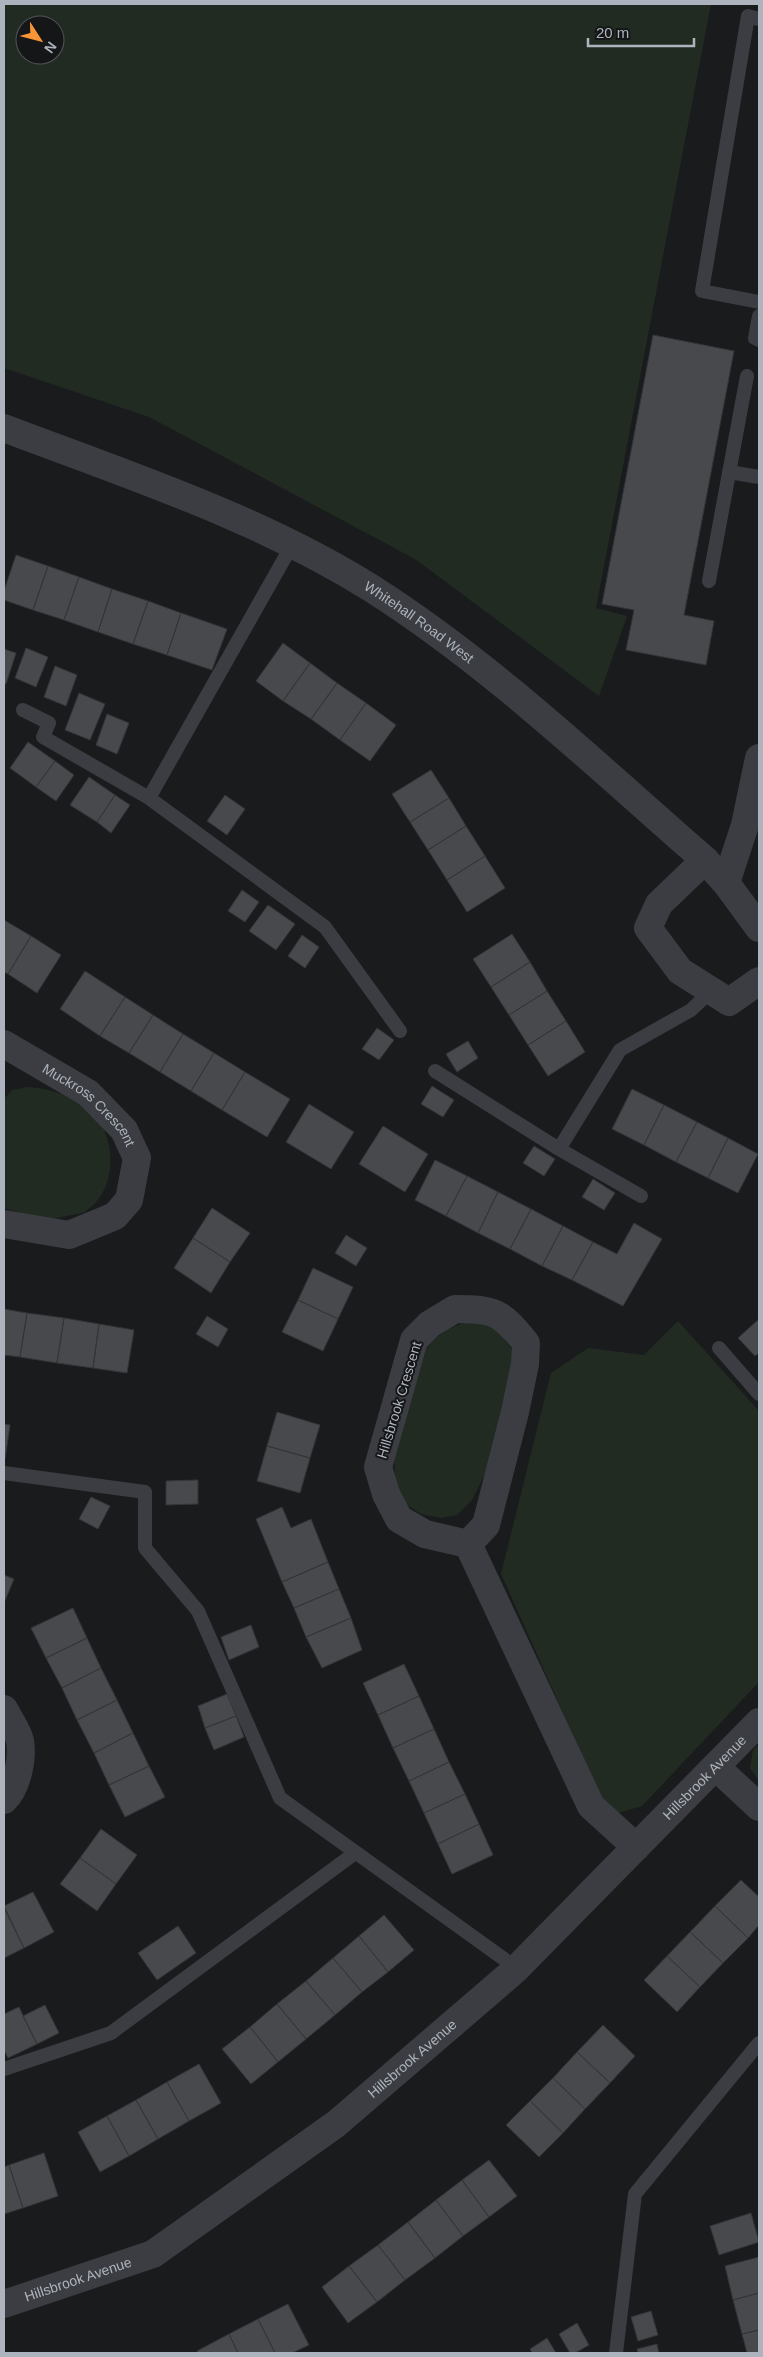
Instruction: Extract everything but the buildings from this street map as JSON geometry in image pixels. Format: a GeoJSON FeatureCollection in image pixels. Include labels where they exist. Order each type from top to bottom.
{"type":"FeatureCollection","features":[{"type":"Feature","properties":{"kind":"street","name":"Whitehall Road West"},"geometry":{"type":"LineString","coordinates":[[4,428],[193,499],[292,545],[370,588],[469,655],[705,860],[726,883],[759,928]]}},
{"type":"Feature","properties":{"kind":"street"},"geometry":{"type":"LineString","coordinates":[[726,883],[745,825],[759,758]]}},
{"type":"Feature","properties":{"kind":"street"},"geometry":{"type":"LineString","coordinates":[[705,860],[659,904],[648,928],[680,972],[729,1002],[759,981]]}},
{"type":"Feature","properties":{"kind":"street","name":"Muckross Crescent"},"geometry":{"type":"LineString","coordinates":[[4,1224],[69,1235],[115,1216],[128,1200],[137,1158],[124,1130],[88,1093],[5,1047]]}},
{"type":"Feature","properties":{"kind":"street","name":"Hillsbrook Crescent"},"geometry":{"type":"LineString","coordinates":[[454,1309],[484,1309],[508,1320],[526,1342],[525,1364],[515,1412],[486,1525],[468,1544],[425,1534],[399,1519],[386,1494],[378,1467],[414,1340],[430,1324],[454,1309]]}},
{"type":"Feature","properties":{"kind":"street"},"geometry":{"type":"LineString","coordinates":[[468,1544],[591,1806],[636,1847]]}},
{"type":"Feature","properties":{"kind":"street"},"geometry":{"type":"LineString","coordinates":[[4,1710],[20,1741],[19,1768],[10,1794],[4,1800]]}},
{"type":"Feature","properties":{"kind":"street","name":"Hillsbrook Avenue"},"geometry":{"type":"LineString","coordinates":[[4,2304],[153,2254],[336,2124],[515,1970],[759,1722]]}},
{"type":"Feature","properties":{"kind":"street"},"geometry":{"type":"LineString","coordinates":[[716,1767],[759,1806]]}},
{"type":"Feature","properties":{"kind":"lane"},"geometry":{"type":"LineString","coordinates":[[759,19],[748,16],[702,291],[759,302]]}},
{"type":"Feature","properties":{"kind":"lane"},"geometry":{"type":"LineString","coordinates":[[759,316],[755,338],[759,340]]}},
{"type":"Feature","properties":{"kind":"lane"},"geometry":{"type":"LineString","coordinates":[[709,581],[747,376]]}},
{"type":"Feature","properties":{"kind":"lane"},"geometry":{"type":"LineString","coordinates":[[729,472],[759,477]]}},
{"type":"Feature","properties":{"kind":"lane"},"geometry":{"type":"LineString","coordinates":[[149,798],[292,545]]}},
{"type":"Feature","properties":{"kind":"lane"},"geometry":{"type":"LineString","coordinates":[[24,710],[49,723],[43,737],[149,798],[326,927],[400,1031]]}},
{"type":"Feature","properties":{"kind":"lane"},"geometry":{"type":"LineString","coordinates":[[559,1149],[620,1050],[691,1010],[711,991]]}},
{"type":"Feature","properties":{"kind":"lane"},"geometry":{"type":"LineString","coordinates":[[435,1072],[559,1149],[641,1196]]}},
{"type":"Feature","properties":{"kind":"lane"},"geometry":{"type":"LineString","coordinates":[[719,1348],[759,1394]]}},
{"type":"Feature","properties":{"kind":"lane"},"geometry":{"type":"LineString","coordinates":[[4,1473],[145,1492],[145,1548],[198,1611],[280,1798],[497,1954],[515,1970]]}},
{"type":"Feature","properties":{"kind":"lane"},"geometry":{"type":"LineString","coordinates":[[4,2069],[111,2033],[355,1853]]}},
{"type":"Feature","properties":{"kind":"lane"},"geometry":{"type":"LineString","coordinates":[[616,2353],[635,2194],[759,2044]]}},
{"type":"Feature","properties":{"kind":"shaded area"},"geometry":{"type":"Polygon","coordinates":[[[4,4],[711,4],[596,608],[627,616],[599,696],[415,559],[149,417],[4,368],[4,4]]]}},
{"type":"Feature","properties":{"kind":"shaded area"},"geometry":{"type":"Polygon","coordinates":[[[28,1087],[55,1092],[80,1103],[94,1115],[102,1126],[110,1151],[108,1179],[103,1192],[96,1202],[83,1213],[49,1219],[4,1208],[4,1099],[12,1090],[28,1087]]]}},
{"type":"Feature","properties":{"kind":"shaded area"},"geometry":{"type":"Polygon","coordinates":[[[470,1321],[496,1328],[511,1348],[516,1368],[486,1472],[472,1500],[457,1515],[441,1518],[421,1514],[406,1504],[396,1491],[394,1456],[426,1349],[445,1331],[470,1321]]]}},
{"type":"Feature","properties":{"kind":"shaded area"},"geometry":{"type":"Polygon","coordinates":[[[678,1321],[759,1411],[759,1682],[642,1806],[615,1814],[599,1793],[501,1574],[551,1373],[588,1348],[644,1355],[678,1321]]]}},
{"type":"Feature","properties":{"kind":"shaded area"},"geometry":{"type":"Polygon","coordinates":[[[759,1744],[759,1781],[750,1768],[753,1750],[759,1744]]]}}]}
